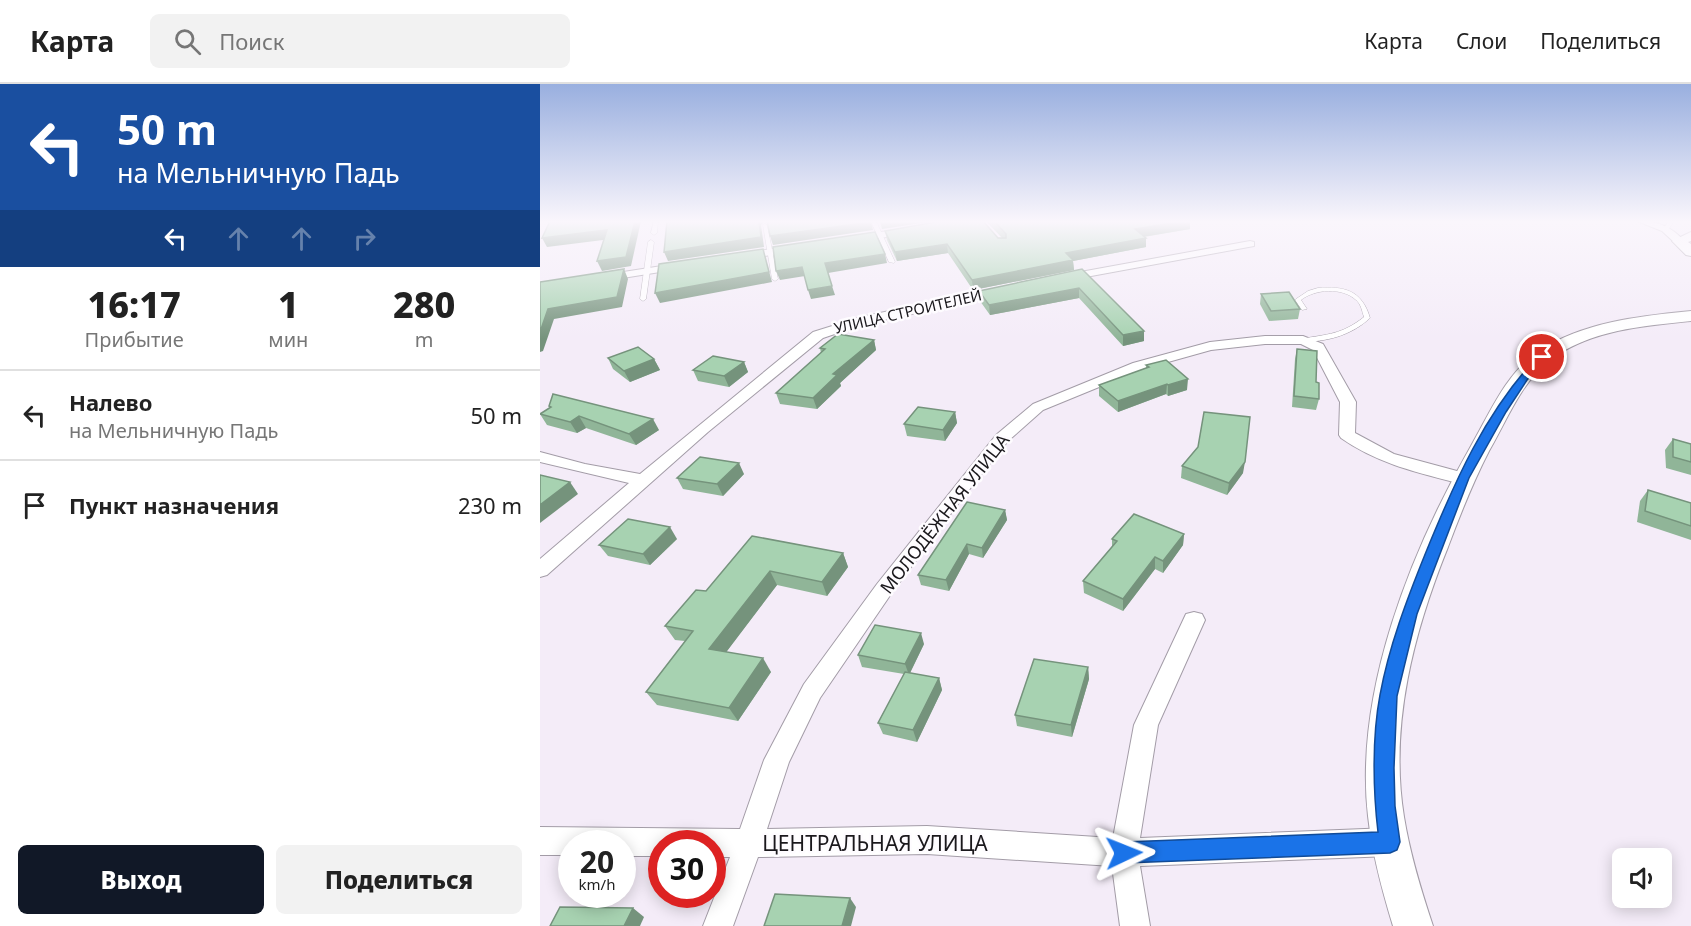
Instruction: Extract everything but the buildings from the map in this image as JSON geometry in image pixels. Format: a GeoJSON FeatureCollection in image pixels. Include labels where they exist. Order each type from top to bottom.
{"type":"FeatureCollection","features":[{"type":"Feature","properties":{"kind":"street"},"geometry":{"type":"LineString","coordinates":[[1047,281],[1161,260]]}},
{"type":"Feature","properties":{"kind":"street"},"geometry":{"type":"LineString","coordinates":[[593,280],[692,264]]}},
{"type":"Feature","properties":{"kind":"street","name":"УЛИЦА СТРОИТЕЛЕЙ"},"geometry":{"type":"LineString","coordinates":[[540,570],[767,374],[818,335],[872,319],[1014,288]]}},
{"type":"Feature","properties":{"kind":"street"},"geometry":{"type":"LineString","coordinates":[[1413,926],[1390,842],[1385,806],[1384,768],[1388,696],[1409,614],[1462,478],[1500,412],[1523,378],[1542,357],[1562,345],[1593,334],[1626,326],[1691,316]]}},
{"type":"Feature","properties":{"kind":"street","name":"МОЛОДЁЖНАЯ УЛИЦА"},"geometry":{"type":"LineString","coordinates":[[718,926],[777,760],[812,691],[884,589],[1002,438],[1038,407],[1138,366],[1210,346],[1265,340],[1303,340]]}},
{"type":"Feature","properties":{"kind":"street"},"geometry":{"type":"LineString","coordinates":[[1303,340],[1317,346],[1348,402],[1347,435],[1362,447],[1384,457],[1462,478]]}},
{"type":"Feature","properties":{"kind":"street"},"geometry":{"type":"LineString","coordinates":[[540,457],[585,469],[644,480]]}},
{"type":"Feature","properties":{"kind":"street"},"geometry":{"type":"LineString","coordinates":[[1135,926],[1124,853],[1146,725],[1194,620]]}},
{"type":"Feature","properties":{"kind":"street","name":"ЦЕНТРАЛЬНАЯ УЛИЦА"},"geometry":{"type":"LineString","coordinates":[[540,841],[749,843],[927,840],[1124,853],[1390,842]]}},
{"type":"Feature","properties":{"kind":"lane"},"geometry":{"type":"LineString","coordinates":[[644,299],[649,260]]}},
{"type":"Feature","properties":{"kind":"lane"},"geometry":{"type":"LineString","coordinates":[[771,260],[775,279]]}},
{"type":"Feature","properties":{"kind":"lane"},"geometry":{"type":"LineString","coordinates":[[1303,340],[1328,338],[1351,331],[1367,318],[1364,306],[1357,298],[1340,291],[1319,290],[1303,294],[1298,300],[1304,309]]}},
{"type":"Feature","properties":{"kind":"route"},"geometry":{"type":"LineString","coordinates":[[1124,853],[1390,842],[1385,806],[1384,768],[1388,696],[1409,614],[1462,478],[1500,412],[1523,378],[1542,357]]}}]}
